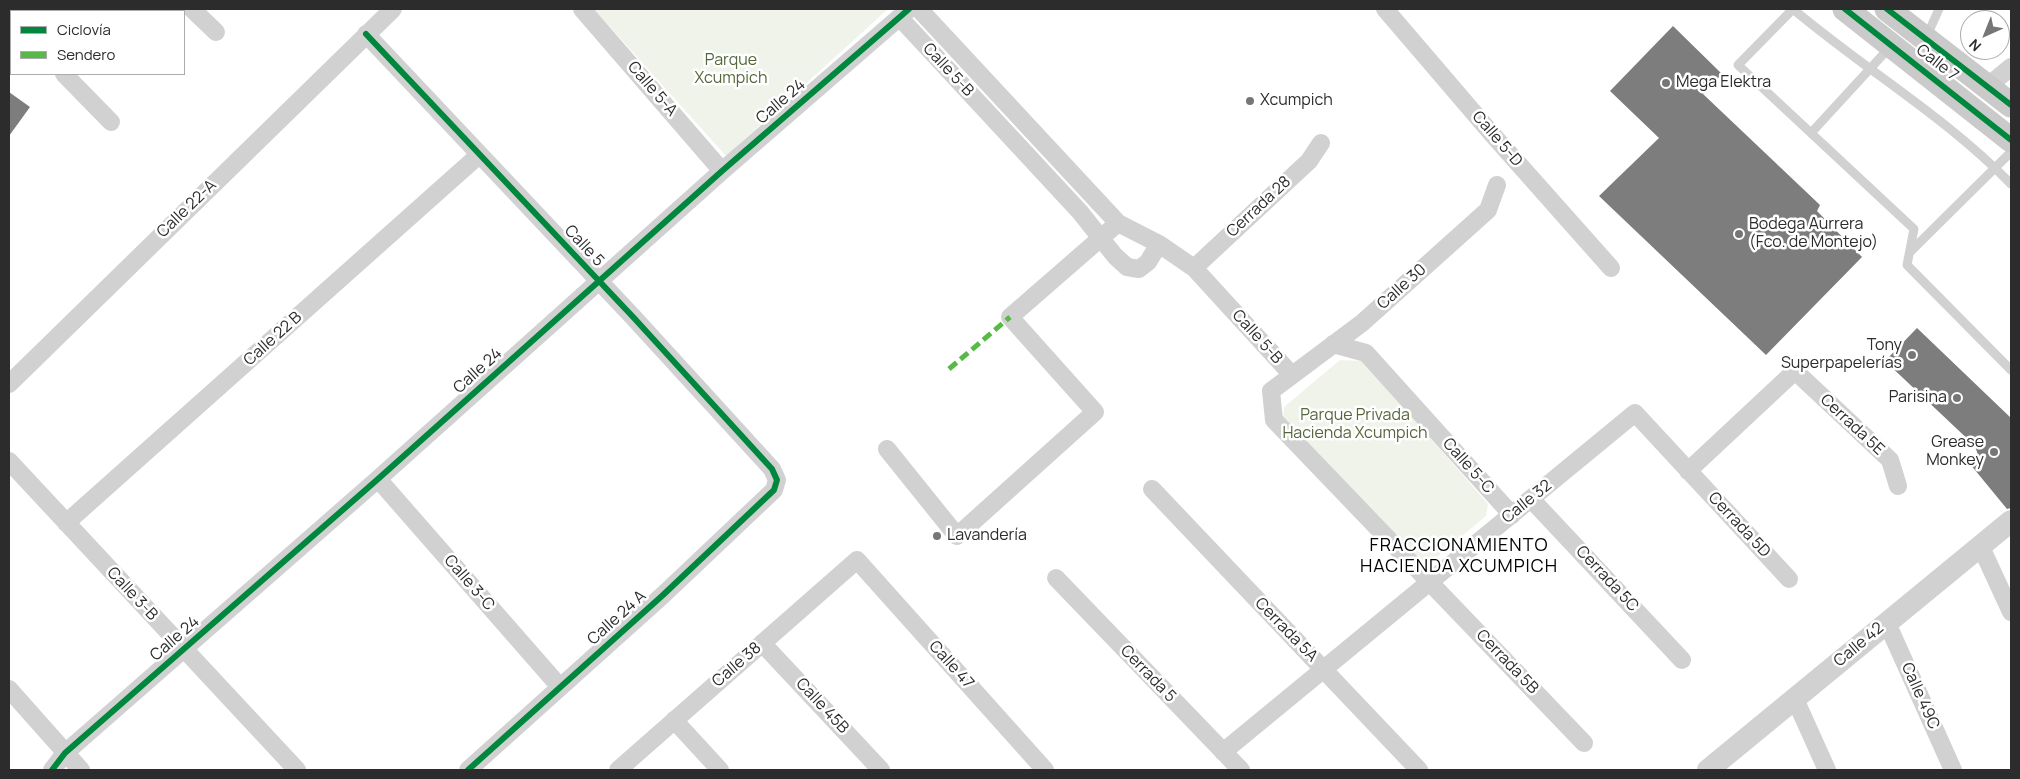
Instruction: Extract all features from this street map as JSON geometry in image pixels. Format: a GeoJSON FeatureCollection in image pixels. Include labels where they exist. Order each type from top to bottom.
{"type":"FeatureCollection","features":[{"type":"Feature","properties":{"kind":"main road","name":"Calle 7"},"geometry":{"type":"LineString","coordinates":[[1845,9],[2011,140]]}},
{"type":"Feature","properties":{"kind":"main road"},"geometry":{"type":"LineString","coordinates":[[1888,9],[2011,105]]}},
{"type":"Feature","properties":{"kind":"main road"},"geometry":{"type":"LineString","coordinates":[[1892,45],[1918,32]]}},
{"type":"Feature","properties":{"kind":"street"},"geometry":{"type":"LineString","coordinates":[[192,9],[216,32]]}},
{"type":"Feature","properties":{"kind":"street","name":"Calle 22-A"},"geometry":{"type":"LineString","coordinates":[[9,384],[393,9]]}},
{"type":"Feature","properties":{"kind":"street","name":"Calle 5-A"},"geometry":{"type":"LineString","coordinates":[[582,9],[722,171]]}},
{"type":"Feature","properties":{"kind":"street","name":"Calle 5-B"},"geometry":{"type":"LineString","coordinates":[[918,9],[1118,223],[1159,244],[1194,268],[1292,375],[1270,391],[1274,420],[1430,582]]}},
{"type":"Feature","properties":{"kind":"street","name":"Calle 5-D"},"geometry":{"type":"LineString","coordinates":[[1385,9],[1497,140],[1611,268]]}},
{"type":"Feature","properties":{"kind":"street","name":"Calle 24"},"geometry":{"type":"LineString","coordinates":[[52,770],[65,753],[378,479],[722,171],[905,14]]}},
{"type":"Feature","properties":{"kind":"street","name":"Calle 5-B"},"geometry":{"type":"LineString","coordinates":[[905,14],[1127,267],[1138,269],[1148,262],[1159,244]]}},
{"type":"Feature","properties":{"kind":"street","name":"Calle 5"},"geometry":{"type":"LineString","coordinates":[[366,34],[599,281],[772,469],[777,480]]}},
{"type":"Feature","properties":{"kind":"street"},"geometry":{"type":"LineString","coordinates":[[1988,86],[2011,68]]}},
{"type":"Feature","properties":{"kind":"street"},"geometry":{"type":"LineString","coordinates":[[65,75],[111,122]]}},
{"type":"Feature","properties":{"kind":"street","name":"Cerrada 28"},"geometry":{"type":"LineString","coordinates":[[1194,268],[1309,161],[1321,143]]}},
{"type":"Feature","properties":{"kind":"street","name":"Calle 22 B"},"geometry":{"type":"LineString","coordinates":[[66,523],[479,155]]}},
{"type":"Feature","properties":{"kind":"street","name":"Calle 30"},"geometry":{"type":"LineString","coordinates":[[1292,375],[1362,323],[1488,210],[1496,185]]}},
{"type":"Feature","properties":{"kind":"street"},"geometry":{"type":"LineString","coordinates":[[887,449],[956,536],[1095,412],[1010,317],[1118,223]]}},
{"type":"Feature","properties":{"kind":"street","name":"Calle 5-C"},"geometry":{"type":"LineString","coordinates":[[1333,344],[1366,353],[1512,515]]}},
{"type":"Feature","properties":{"kind":"street","name":"Cerrada 5E"},"geometry":{"type":"LineString","coordinates":[[1688,470],[1795,371],[1890,460],[1898,486]]}},
{"type":"Feature","properties":{"kind":"street","name":"Calle 32"},"geometry":{"type":"LineString","coordinates":[[1223,752],[1635,413],[1688,470]]}},
{"type":"Feature","properties":{"kind":"street","name":"Calle 3-B"},"geometry":{"type":"LineString","coordinates":[[9,461],[296,770]]}},
{"type":"Feature","properties":{"kind":"street","name":"Cerrada 5D"},"geometry":{"type":"LineString","coordinates":[[1688,470],[1789,579]]}},
{"type":"Feature","properties":{"kind":"street","name":"Calle 3-C"},"geometry":{"type":"LineString","coordinates":[[378,479],[560,687]]}},
{"type":"Feature","properties":{"kind":"street","name":"Calle 24 A"},"geometry":{"type":"LineString","coordinates":[[468,770],[663,594],[774,490],[777,480]]}},
{"type":"Feature","properties":{"kind":"street","name":"Cerrada 5A"},"geometry":{"type":"LineString","coordinates":[[1152,489],[1419,770]]}},
{"type":"Feature","properties":{"kind":"street","name":"Cerrada 5C"},"geometry":{"type":"LineString","coordinates":[[1531,498],[1682,660]]}},
{"type":"Feature","properties":{"kind":"street","name":"Calle 42"},"geometry":{"type":"LineString","coordinates":[[1708,770],[2011,521]]}},
{"type":"Feature","properties":{"kind":"street"},"geometry":{"type":"LineString","coordinates":[[1981,547],[2011,612]]}},
{"type":"Feature","properties":{"kind":"street","name":"Calle 38"},"geometry":{"type":"LineString","coordinates":[[618,770],[856,560]]}},
{"type":"Feature","properties":{"kind":"street","name":"Calle 47"},"geometry":{"type":"LineString","coordinates":[[856,560],[1045,770]]}},
{"type":"Feature","properties":{"kind":"street","name":"Cerrada 5"},"geometry":{"type":"LineString","coordinates":[[1056,578],[1241,770]]}},
{"type":"Feature","properties":{"kind":"street","name":"Cerrada 5B"},"geometry":{"type":"LineString","coordinates":[[1430,582],[1584,743]]}},
{"type":"Feature","properties":{"kind":"street","name":"Calle 49C"},"geometry":{"type":"LineString","coordinates":[[1887,623],[1953,770]]}},
{"type":"Feature","properties":{"kind":"street","name":"Calle 45B"},"geometry":{"type":"LineString","coordinates":[[762,642],[881,770]]}},
{"type":"Feature","properties":{"kind":"street"},"geometry":{"type":"LineString","coordinates":[[9,689],[81,770]]}},
{"type":"Feature","properties":{"kind":"street"},"geometry":{"type":"LineString","coordinates":[[1795,699],[1827,770]]}},
{"type":"Feature","properties":{"kind":"street"},"geometry":{"type":"LineString","coordinates":[[674,720],[720,770]]}},
{"type":"Feature","properties":{"kind":"lane"},"geometry":{"type":"LineString","coordinates":[[2011,184],[1961,136],[1840,49],[1793,9],[1738,65],[1914,229],[1907,265],[2011,370]]}},
{"type":"Feature","properties":{"kind":"lane"},"geometry":{"type":"LineString","coordinates":[[1918,32],[1939,9]]}},
{"type":"Feature","properties":{"kind":"lane"},"geometry":{"type":"LineString","coordinates":[[1811,133],[1892,45]]}},
{"type":"Feature","properties":{"kind":"lane"},"geometry":{"type":"LineString","coordinates":[[1910,252],[2011,152]]}},
{"type":"Feature","properties":{"kind":"green space","name":"Parque Xcumpich"},"geometry":{"type":"Polygon","coordinates":[[[594,9],[888,9],[726,156],[594,9]]]}},
{"type":"Feature","properties":{"kind":"green space","name":"Parque Privada Hacienda Xcumpich"},"geometry":{"type":"Polygon","coordinates":[[[1340,360],[1363,361],[1488,504],[1486,516],[1431,562],[1425,564],[1283,422],[1284,407],[1340,360]]]}},
{"type":"Feature","properties":{"kind":"building","name":"Bodega Aurrera (Fco. de Montejo)"},"geometry":{"type":"Polygon","coordinates":[[[1673,26],[1722,74],[1703,94],[1820,205],[1817,211],[1862,257],[1766,355],[1599,196],[1659,138],[1610,91],[1673,26]]]}},
{"type":"Feature","properties":{"kind":"building"},"geometry":{"type":"Polygon","coordinates":[[[9,92],[30,107],[9,136],[9,92]]]}},
{"type":"Feature","properties":{"kind":"building"},"geometry":{"type":"Polygon","coordinates":[[[1917,328],[2011,418],[2011,508],[2007,509],[1970,464],[1979,458],[1975,446],[1885,361],[1917,328]]]}},
{"type":"Feature","properties":{"kind":"marked path"},"geometry":{"type":"LineString","coordinates":[[949,369],[1010,317]]}},
{"type":"Feature","properties":{"kind":"cycle path"},"geometry":{"type":"LineString","coordinates":[[52,770],[65,753],[378,479],[722,171],[909,9]]}},
{"type":"Feature","properties":{"kind":"cycle path"},"geometry":{"type":"LineString","coordinates":[[1845,9],[2011,140]]}},
{"type":"Feature","properties":{"kind":"cycle path"},"geometry":{"type":"LineString","coordinates":[[1887,9],[2011,105]]}},
{"type":"Feature","properties":{"kind":"cycle path"},"geometry":{"type":"LineString","coordinates":[[366,34],[634,318],[772,469],[777,480],[774,490],[663,595],[468,770]]}},
{"type":"Feature","properties":{"kind":"place","name":"Mega Elektra"},"geometry":{"type":"Point","coordinates":[1666,83]}},
{"type":"Feature","properties":{"kind":"place","name":"Xcumpich"},"geometry":{"type":"Point","coordinates":[1250,101]}},
{"type":"Feature","properties":{"kind":"place","name":"Bodega Aurrera (Fco. de Montejo)"},"geometry":{"type":"Point","coordinates":[1739,234]}},
{"type":"Feature","properties":{"kind":"place","name":"Tony Superpapelerías"},"geometry":{"type":"Point","coordinates":[1912,355]}},
{"type":"Feature","properties":{"kind":"place","name":"Parisina"},"geometry":{"type":"Point","coordinates":[1957,398]}},
{"type":"Feature","properties":{"kind":"place","name":"Grease Monkey"},"geometry":{"type":"Point","coordinates":[1994,452]}},
{"type":"Feature","properties":{"kind":"place","name":"Lavandería"},"geometry":{"type":"Point","coordinates":[937,536]}},
{"type":"Feature","properties":{"kind":"district","name":"FRACCIONAMIENTO HACIENDA XCUMPICH"},"geometry":{"type":"Point","coordinates":[1459,556]}}]}
